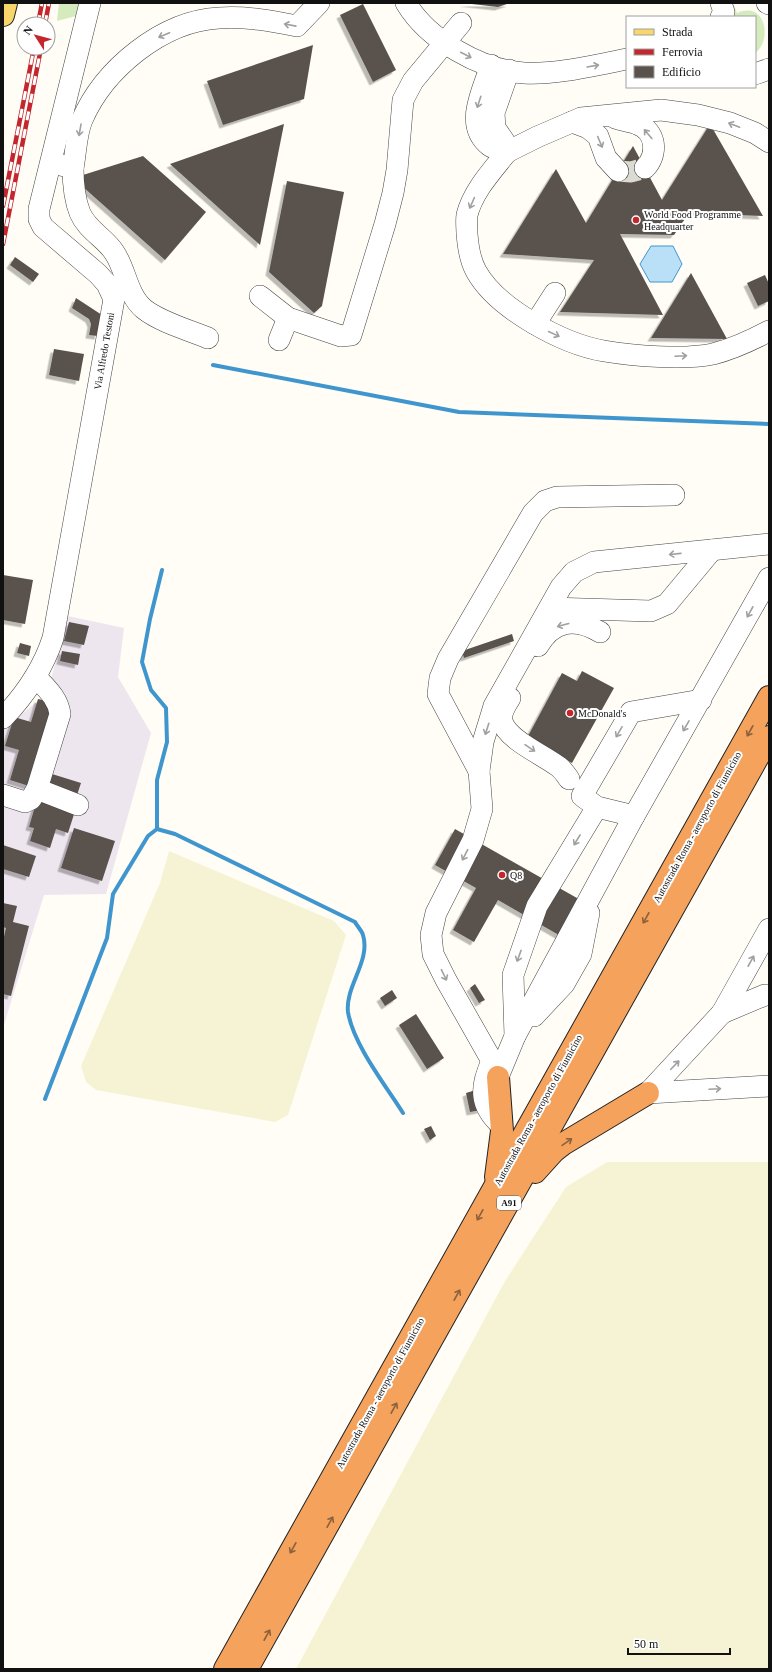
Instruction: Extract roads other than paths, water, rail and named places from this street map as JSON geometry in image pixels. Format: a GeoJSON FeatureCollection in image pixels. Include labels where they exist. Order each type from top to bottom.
{"type":"FeatureCollection","features":[{"type":"Feature","properties":{"kind":"highway","name":"Autostrada Roma - aeroporto di Fiumicino"},"geometry":{"type":"LineString","coordinates":[[225,1669],[769,697]]}},
{"type":"Feature","properties":{"kind":"highway","name":"Autostrada Roma - aeroporto di Fiumicino"},"geometry":{"type":"LineString","coordinates":[[248,1669],[769,736]]}},
{"type":"Feature","properties":{"kind":"highway"},"geometry":{"type":"LineString","coordinates":[[494,1190],[501,1125],[495,1069]]}},
{"type":"Feature","properties":{"kind":"highway"},"geometry":{"type":"LineString","coordinates":[[504,1212],[514,1202],[542,1164],[554,1151],[579,1133],[648,1093]]}},
{"type":"Feature","properties":{"kind":"main road"},"geometry":{"type":"LineString","coordinates":[[3,15],[6,3]]}},
{"type":"Feature","properties":{"kind":"street","name":"Via Alfredo Testoni"},"geometry":{"type":"LineString","coordinates":[[3,718],[24,695],[36,677],[53,638],[114,299],[107,284],[98,274],[40,223],[39,209],[90,3]]}},
{"type":"Feature","properties":{"kind":"street"},"geometry":{"type":"LineString","coordinates":[[208,338],[151,314],[142,308],[134,298],[114,251],[88,226],[80,214],[74,192],[73,168],[82,121],[97,92],[132,53],[157,38],[188,24],[218,18],[263,19],[297,26],[319,3]]}},
{"type":"Feature","properties":{"kind":"street"},"geometry":{"type":"LineString","coordinates":[[406,3],[414,16],[443,42],[468,57],[500,68],[524,73],[571,70],[626,59]]}},
{"type":"Feature","properties":{"kind":"street"},"geometry":{"type":"LineString","coordinates":[[260,296],[288,318],[341,336],[351,335],[393,193],[397,170],[403,100],[413,81],[443,42],[461,23]]}},
{"type":"Feature","properties":{"kind":"street"},"geometry":{"type":"LineString","coordinates":[[500,68],[475,114],[477,131],[490,146],[507,152]]}},
{"type":"Feature","properties":{"kind":"street"},"geometry":{"type":"LineString","coordinates":[[756,74],[769,69]]}},
{"type":"Feature","properties":{"kind":"street"},"geometry":{"type":"LineString","coordinates":[[769,142],[755,133],[730,123],[698,115],[661,110],[577,120],[507,152],[481,184],[467,216],[468,248],[476,271],[494,294],[535,324],[569,341],[604,351],[677,356],[713,354],[750,341],[769,331]]}},
{"type":"Feature","properties":{"kind":"street"},"geometry":{"type":"LineString","coordinates":[[609,115],[625,122],[638,124],[653,138],[654,150],[651,162],[645,168]]}},
{"type":"Feature","properties":{"kind":"street"},"geometry":{"type":"LineString","coordinates":[[577,120],[598,136],[606,158],[618,171]]}},
{"type":"Feature","properties":{"kind":"street"},"geometry":{"type":"LineString","coordinates":[[51,162],[73,168]]}},
{"type":"Feature","properties":{"kind":"street"},"geometry":{"type":"LineString","coordinates":[[535,324],[555,293]]}},
{"type":"Feature","properties":{"kind":"street"},"geometry":{"type":"LineString","coordinates":[[280,340],[288,318]]}},
{"type":"Feature","properties":{"kind":"street"},"geometry":{"type":"LineString","coordinates":[[479,771],[438,694],[439,685],[448,659],[533,513],[545,501],[558,496],[674,495]]}},
{"type":"Feature","properties":{"kind":"street"},"geometry":{"type":"LineString","coordinates":[[769,544],[594,562],[574,572],[561,587],[494,706],[482,742],[479,771],[482,809],[473,840],[436,913],[432,935],[433,954],[495,1069],[527,1015],[634,816],[702,700],[769,578]]}},
{"type":"Feature","properties":{"kind":"street"},"geometry":{"type":"LineString","coordinates":[[550,608],[651,611],[663,607],[712,550]]}},
{"type":"Feature","properties":{"kind":"street"},"geometry":{"type":"LineString","coordinates":[[569,779],[560,768],[508,731],[502,721],[502,716],[504,708],[547,633],[556,627],[575,622],[592,627],[600,632]]}},
{"type":"Feature","properties":{"kind":"street"},"geometry":{"type":"LineString","coordinates":[[3,795],[25,802],[31,799],[37,789],[60,714],[59,706],[53,696],[36,677]]}},
{"type":"Feature","properties":{"kind":"street"},"geometry":{"type":"LineString","coordinates":[[634,816],[598,807],[582,796],[631,712],[702,700]]}},
{"type":"Feature","properties":{"kind":"street"},"geometry":{"type":"LineString","coordinates":[[37,789],[78,805]]}},
{"type":"Feature","properties":{"kind":"street"},"geometry":{"type":"LineString","coordinates":[[515,1036],[513,975],[537,906],[598,807]]}},
{"type":"Feature","properties":{"kind":"street"},"geometry":{"type":"LineString","coordinates":[[648,1093],[722,1013],[769,929]]}},
{"type":"Feature","properties":{"kind":"street"},"geometry":{"type":"LineString","coordinates":[[722,1013],[765,995],[769,995]]}},
{"type":"Feature","properties":{"kind":"street"},"geometry":{"type":"LineString","coordinates":[[648,1093],[769,1086]]}},
{"type":"Feature","properties":{"kind":"water"},"geometry":{"type":"Polygon","coordinates":[[[651,246],[673,246],[682,264],[672,282],[650,282],[640,264],[651,246]]]}},
{"type":"Feature","properties":{"kind":"waterway"},"geometry":{"type":"LineString","coordinates":[[213,365],[459,412],[769,424]]}},
{"type":"Feature","properties":{"kind":"waterway"},"geometry":{"type":"LineString","coordinates":[[157,829],[157,780],[167,742],[166,708],[151,690],[142,662],[150,619],[162,570]]}},
{"type":"Feature","properties":{"kind":"waterway"},"geometry":{"type":"LineString","coordinates":[[45,1099],[107,938],[113,894],[148,836],[157,829],[175,834],[355,922],[362,933],[365,945],[364,954],[348,1002],[348,1012],[351,1024],[363,1051],[403,1113]]}},
{"type":"Feature","properties":{"kind":"tunnel"},"geometry":{"type":"LineString","coordinates":[[618,171],[631,172],[645,168]]}},
{"type":"Feature","properties":{"kind":"railway"},"geometry":{"type":"LineString","coordinates":[[40,16],[42,3]]}},
{"type":"Feature","properties":{"kind":"railway"},"geometry":{"type":"LineString","coordinates":[[47,16],[49,3]]}},
{"type":"Feature","properties":{"kind":"railway"},"geometry":{"type":"LineString","coordinates":[[3,206],[32,56]]}},
{"type":"Feature","properties":{"kind":"railway"},"geometry":{"type":"LineString","coordinates":[[3,244],[39,56]]}},
{"type":"Feature","properties":{"kind":"place","name":"World Food Programme Headquarter"},"geometry":{"type":"Point","coordinates":[636,220]}},
{"type":"Feature","properties":{"kind":"place","name":"McDonald's"},"geometry":{"type":"Point","coordinates":[570,713]}},
{"type":"Feature","properties":{"kind":"place","name":"Q8"},"geometry":{"type":"Point","coordinates":[502,875]}}]}
